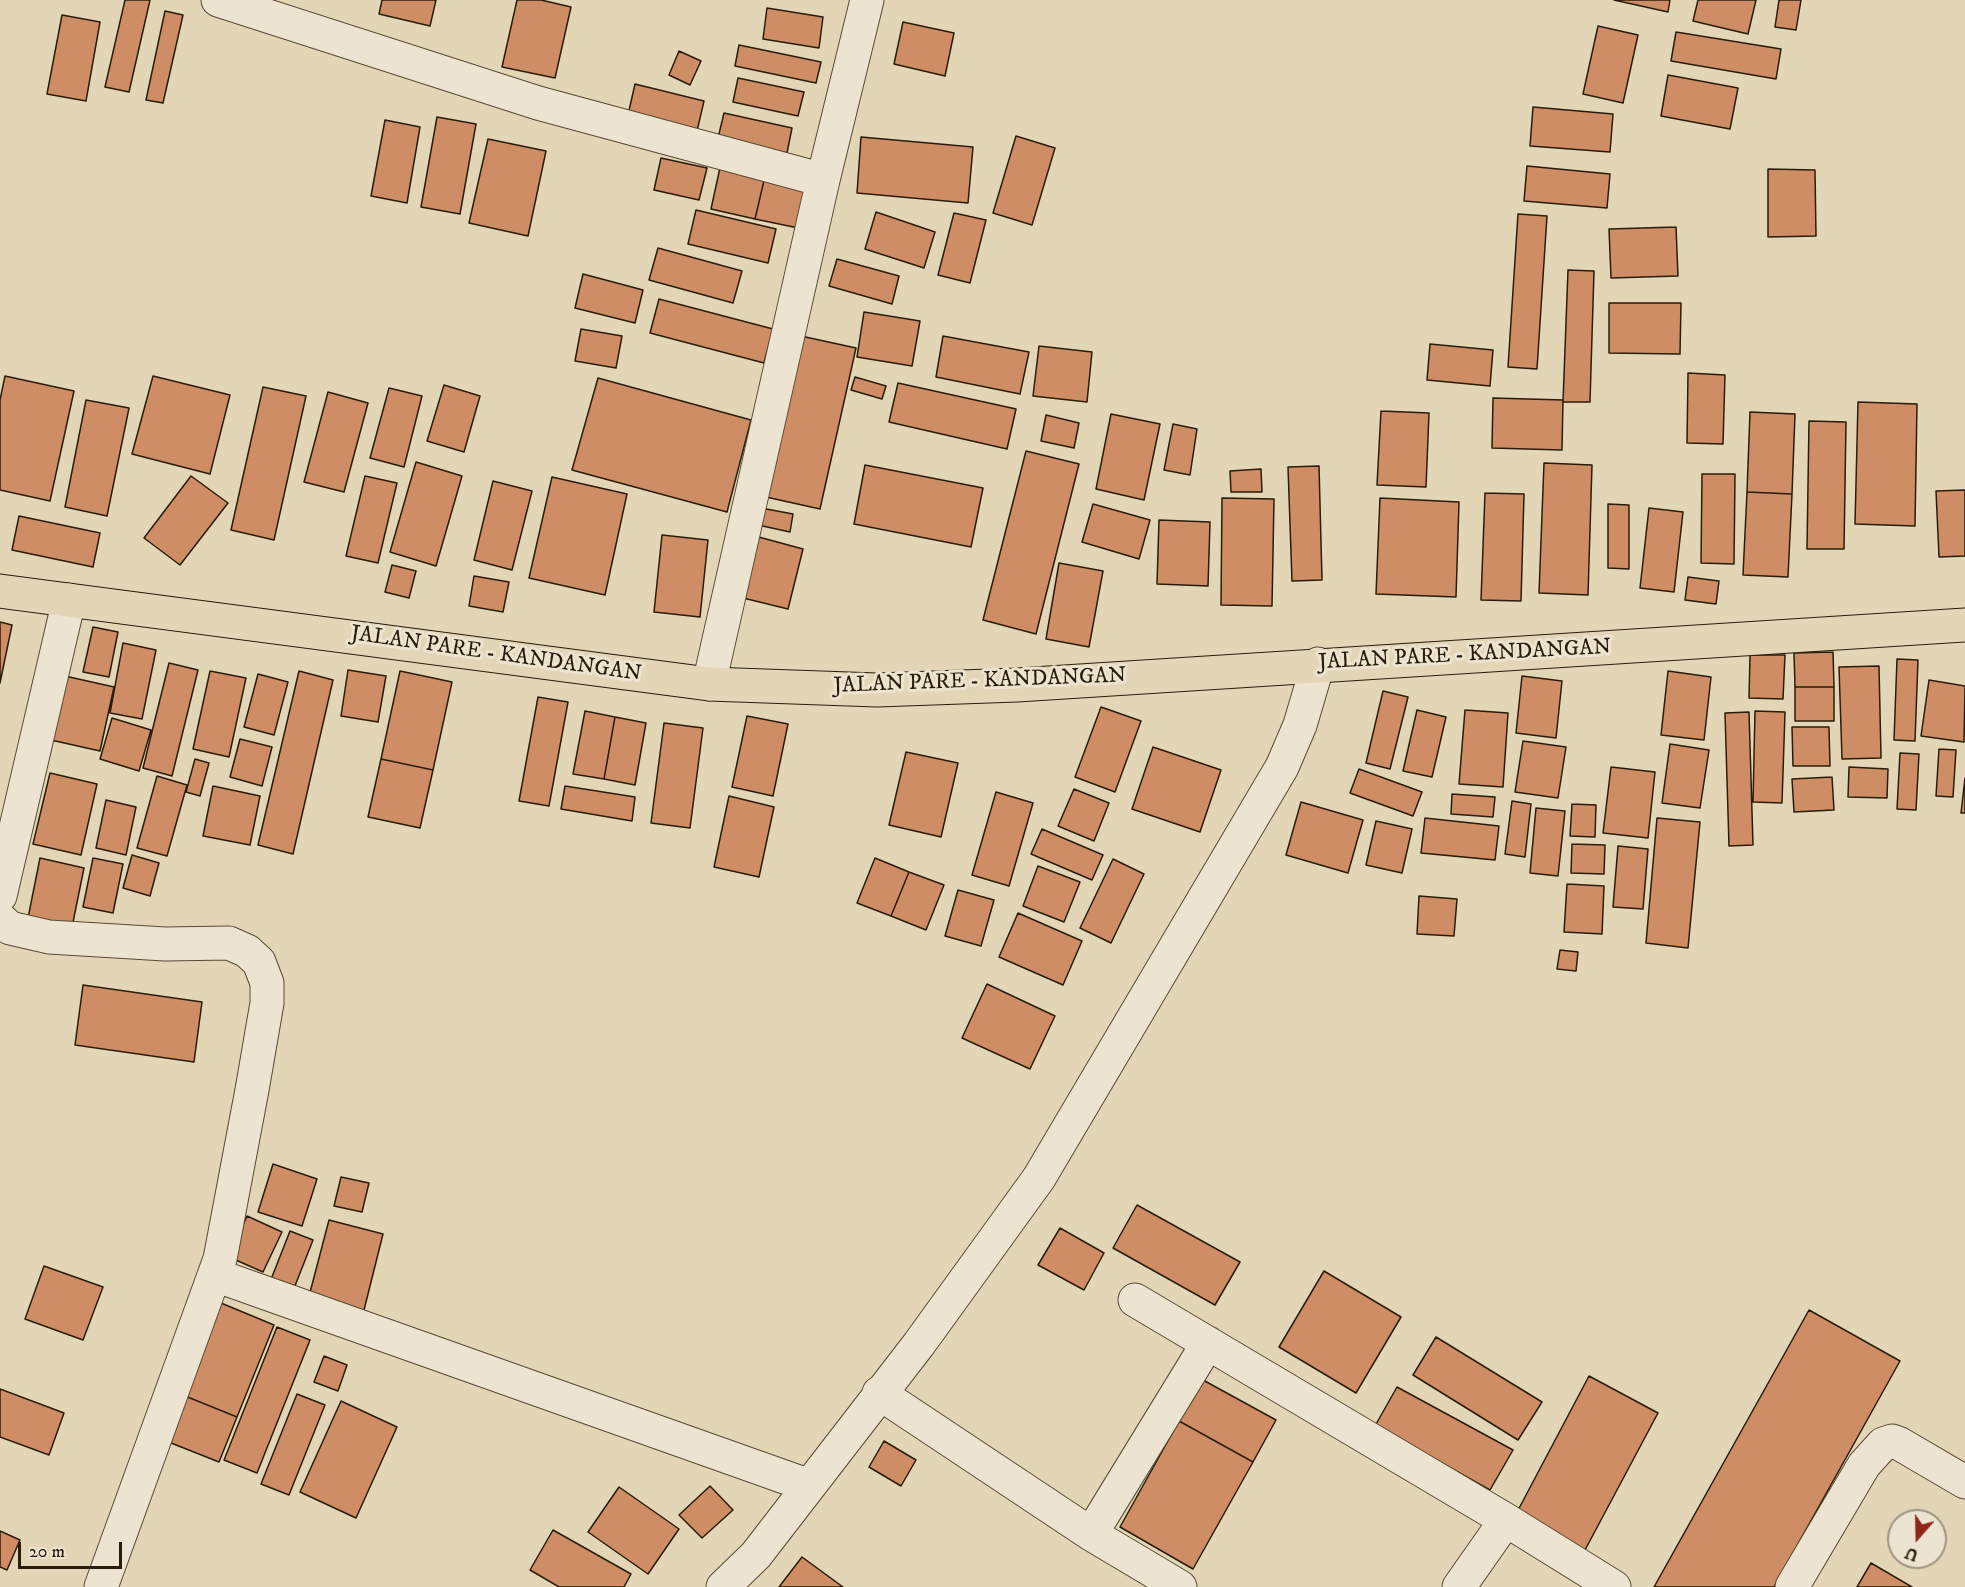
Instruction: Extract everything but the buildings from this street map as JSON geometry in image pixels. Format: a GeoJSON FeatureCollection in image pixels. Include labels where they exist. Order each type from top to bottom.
{"type":"FeatureCollection","features":[{"type":"Feature","properties":{"kind":"main road","name":"JALAN PARE - KANDANGAN"},"geometry":{"type":"LineString","coordinates":[[0,591],[709,684],[877,690],[1017,685],[1318,664],[1965,625]]}},
{"type":"Feature","properties":{"kind":"street"},"geometry":{"type":"LineString","coordinates":[[218,0],[538,104],[823,180]]}},
{"type":"Feature","properties":{"kind":"street"},"geometry":{"type":"LineString","coordinates":[[709,684],[823,180],[867,0]]}},
{"type":"Feature","properties":{"kind":"street"},"geometry":{"type":"LineString","coordinates":[[0,896],[69,600]]}},
{"type":"Feature","properties":{"kind":"street"},"geometry":{"type":"LineString","coordinates":[[723,1587],[756,1555],[807,1485],[919,1344],[1039,1178],[1282,767],[1300,725],[1318,664]]}},
{"type":"Feature","properties":{"kind":"street"},"geometry":{"type":"LineString","coordinates":[[0,919],[10,928],[49,937],[165,944],[228,943],[247,951],[259,962],[266,973],[267,1003],[220,1259],[101,1587]]}},
{"type":"Feature","properties":{"kind":"street"},"geometry":{"type":"LineString","coordinates":[[215,1275],[807,1485]]}},
{"type":"Feature","properties":{"kind":"street"},"geometry":{"type":"LineString","coordinates":[[1135,1300],[1506,1520],[1614,1587]]}},
{"type":"Feature","properties":{"kind":"street"},"geometry":{"type":"LineString","coordinates":[[1091,1534],[1208,1343]]}},
{"type":"Feature","properties":{"kind":"street"},"geometry":{"type":"LineString","coordinates":[[879,1394],[1091,1534],[1180,1587]]}},
{"type":"Feature","properties":{"kind":"street"},"geometry":{"type":"LineString","coordinates":[[1792,1587],[1863,1465],[1883,1444],[1892,1441],[1900,1444],[1965,1482]]}},
{"type":"Feature","properties":{"kind":"street"},"geometry":{"type":"LineString","coordinates":[[1459,1587],[1506,1520]]}}]}
